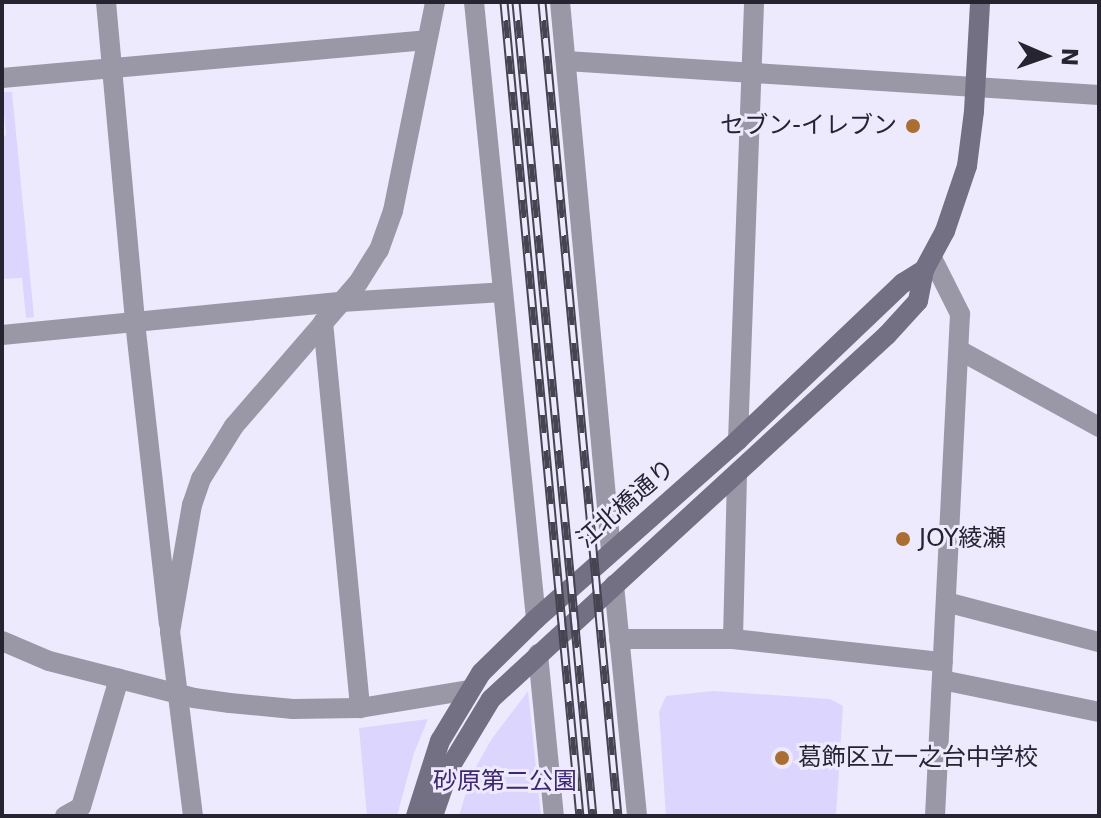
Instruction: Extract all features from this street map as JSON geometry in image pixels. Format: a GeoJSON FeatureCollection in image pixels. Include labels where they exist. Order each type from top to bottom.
{"type":"FeatureCollection","features":[{"type":"Feature","properties":{"kind":"main road"},"geometry":{"type":"LineString","coordinates":[[433,816],[450,767],[491,699],[737,475],[918,301],[928,264],[967,166],[976,87],[980,2]]}},
{"type":"Feature","properties":{"kind":"main road","name":"江北橋通り"},"geometry":{"type":"LineString","coordinates":[[416,816],[440,741],[469,690],[536,619],[738,440],[903,283],[928,264]]}},
{"type":"Feature","properties":{"kind":"street"},"geometry":{"type":"LineString","coordinates":[[106,2],[135,322],[176,693],[193,816]]}},
{"type":"Feature","properties":{"kind":"street"},"geometry":{"type":"LineString","coordinates":[[170,632],[184,542],[201,479],[234,426],[370,264],[387,232],[435,2]]}},
{"type":"Feature","properties":{"kind":"street"},"geometry":{"type":"LineString","coordinates":[[474,2],[536,619]]}},
{"type":"Feature","properties":{"kind":"street"},"geometry":{"type":"LineString","coordinates":[[560,2],[611,551]]}},
{"type":"Feature","properties":{"kind":"street"},"geometry":{"type":"LineString","coordinates":[[738,440],[754,2]]}},
{"type":"Feature","properties":{"kind":"street"},"geometry":{"type":"LineString","coordinates":[[2,78],[426,40]]}},
{"type":"Feature","properties":{"kind":"street"},"geometry":{"type":"LineString","coordinates":[[566,61],[1099,95]]}},
{"type":"Feature","properties":{"kind":"street"},"geometry":{"type":"LineString","coordinates":[[928,264],[960,314],[935,816]]}},
{"type":"Feature","properties":{"kind":"street"},"geometry":{"type":"LineString","coordinates":[[2,335],[341,302],[503,292]]}},
{"type":"Feature","properties":{"kind":"street"},"geometry":{"type":"LineString","coordinates":[[323,322],[360,708]]}},
{"type":"Feature","properties":{"kind":"street"},"geometry":{"type":"LineString","coordinates":[[959,350],[1099,427]]}},
{"type":"Feature","properties":{"kind":"street"},"geometry":{"type":"LineString","coordinates":[[733,639],[737,475]]}},
{"type":"Feature","properties":{"kind":"street"},"geometry":{"type":"LineString","coordinates":[[614,585],[637,816]]}},
{"type":"Feature","properties":{"kind":"street"},"geometry":{"type":"LineString","coordinates":[[946,602],[1099,642]]}},
{"type":"Feature","properties":{"kind":"street"},"geometry":{"type":"LineString","coordinates":[[619,639],[733,639],[943,671],[1099,712]]}},
{"type":"Feature","properties":{"kind":"street"},"geometry":{"type":"LineString","coordinates":[[2,641],[49,661],[176,693],[293,709],[360,708],[469,690]]}},
{"type":"Feature","properties":{"kind":"street"},"geometry":{"type":"LineString","coordinates":[[538,654],[554,816]]}},
{"type":"Feature","properties":{"kind":"street"},"geometry":{"type":"LineString","coordinates":[[73,811],[119,679]]}},
{"type":"Feature","properties":{"kind":"green space"},"geometry":{"type":"Polygon","coordinates":[[[2,92],[12,92],[34,317],[26,318],[22,278],[2,279],[2,137],[6,135],[2,92]]]}},
{"type":"Feature","properties":{"kind":"green space","name":"砂原第二公園"},"geometry":{"type":"Polygon","coordinates":[[[528,691],[541,816],[459,816],[471,776],[491,740],[528,691]]]}},
{"type":"Feature","properties":{"kind":"green space"},"geometry":{"type":"Polygon","coordinates":[[[713,691],[830,699],[843,706],[836,816],[666,816],[659,712],[666,696],[713,691]]]}},
{"type":"Feature","properties":{"kind":"green space","name":"砂原第二公園"},"geometry":{"type":"Polygon","coordinates":[[[428,719],[414,753],[397,816],[367,816],[359,728],[428,719]]]}},
{"type":"Feature","properties":{"kind":"railway"},"geometry":{"type":"LineString","coordinates":[[504,2],[580,816]]}},
{"type":"Feature","properties":{"kind":"railway"},"geometry":{"type":"LineString","coordinates":[[516,2],[593,816]]}},
{"type":"Feature","properties":{"kind":"railway"},"geometry":{"type":"LineString","coordinates":[[542,2],[618,816]]}},
{"type":"Feature","properties":{"kind":"place","name":"セブン-イレブン"},"geometry":{"type":"Point","coordinates":[913,126]}},
{"type":"Feature","properties":{"kind":"place","name":"JOY綾瀬"},"geometry":{"type":"Point","coordinates":[903,539]}},
{"type":"Feature","properties":{"kind":"place","name":"葛飾区立一之台中学校"},"geometry":{"type":"Point","coordinates":[782,758]}}]}
